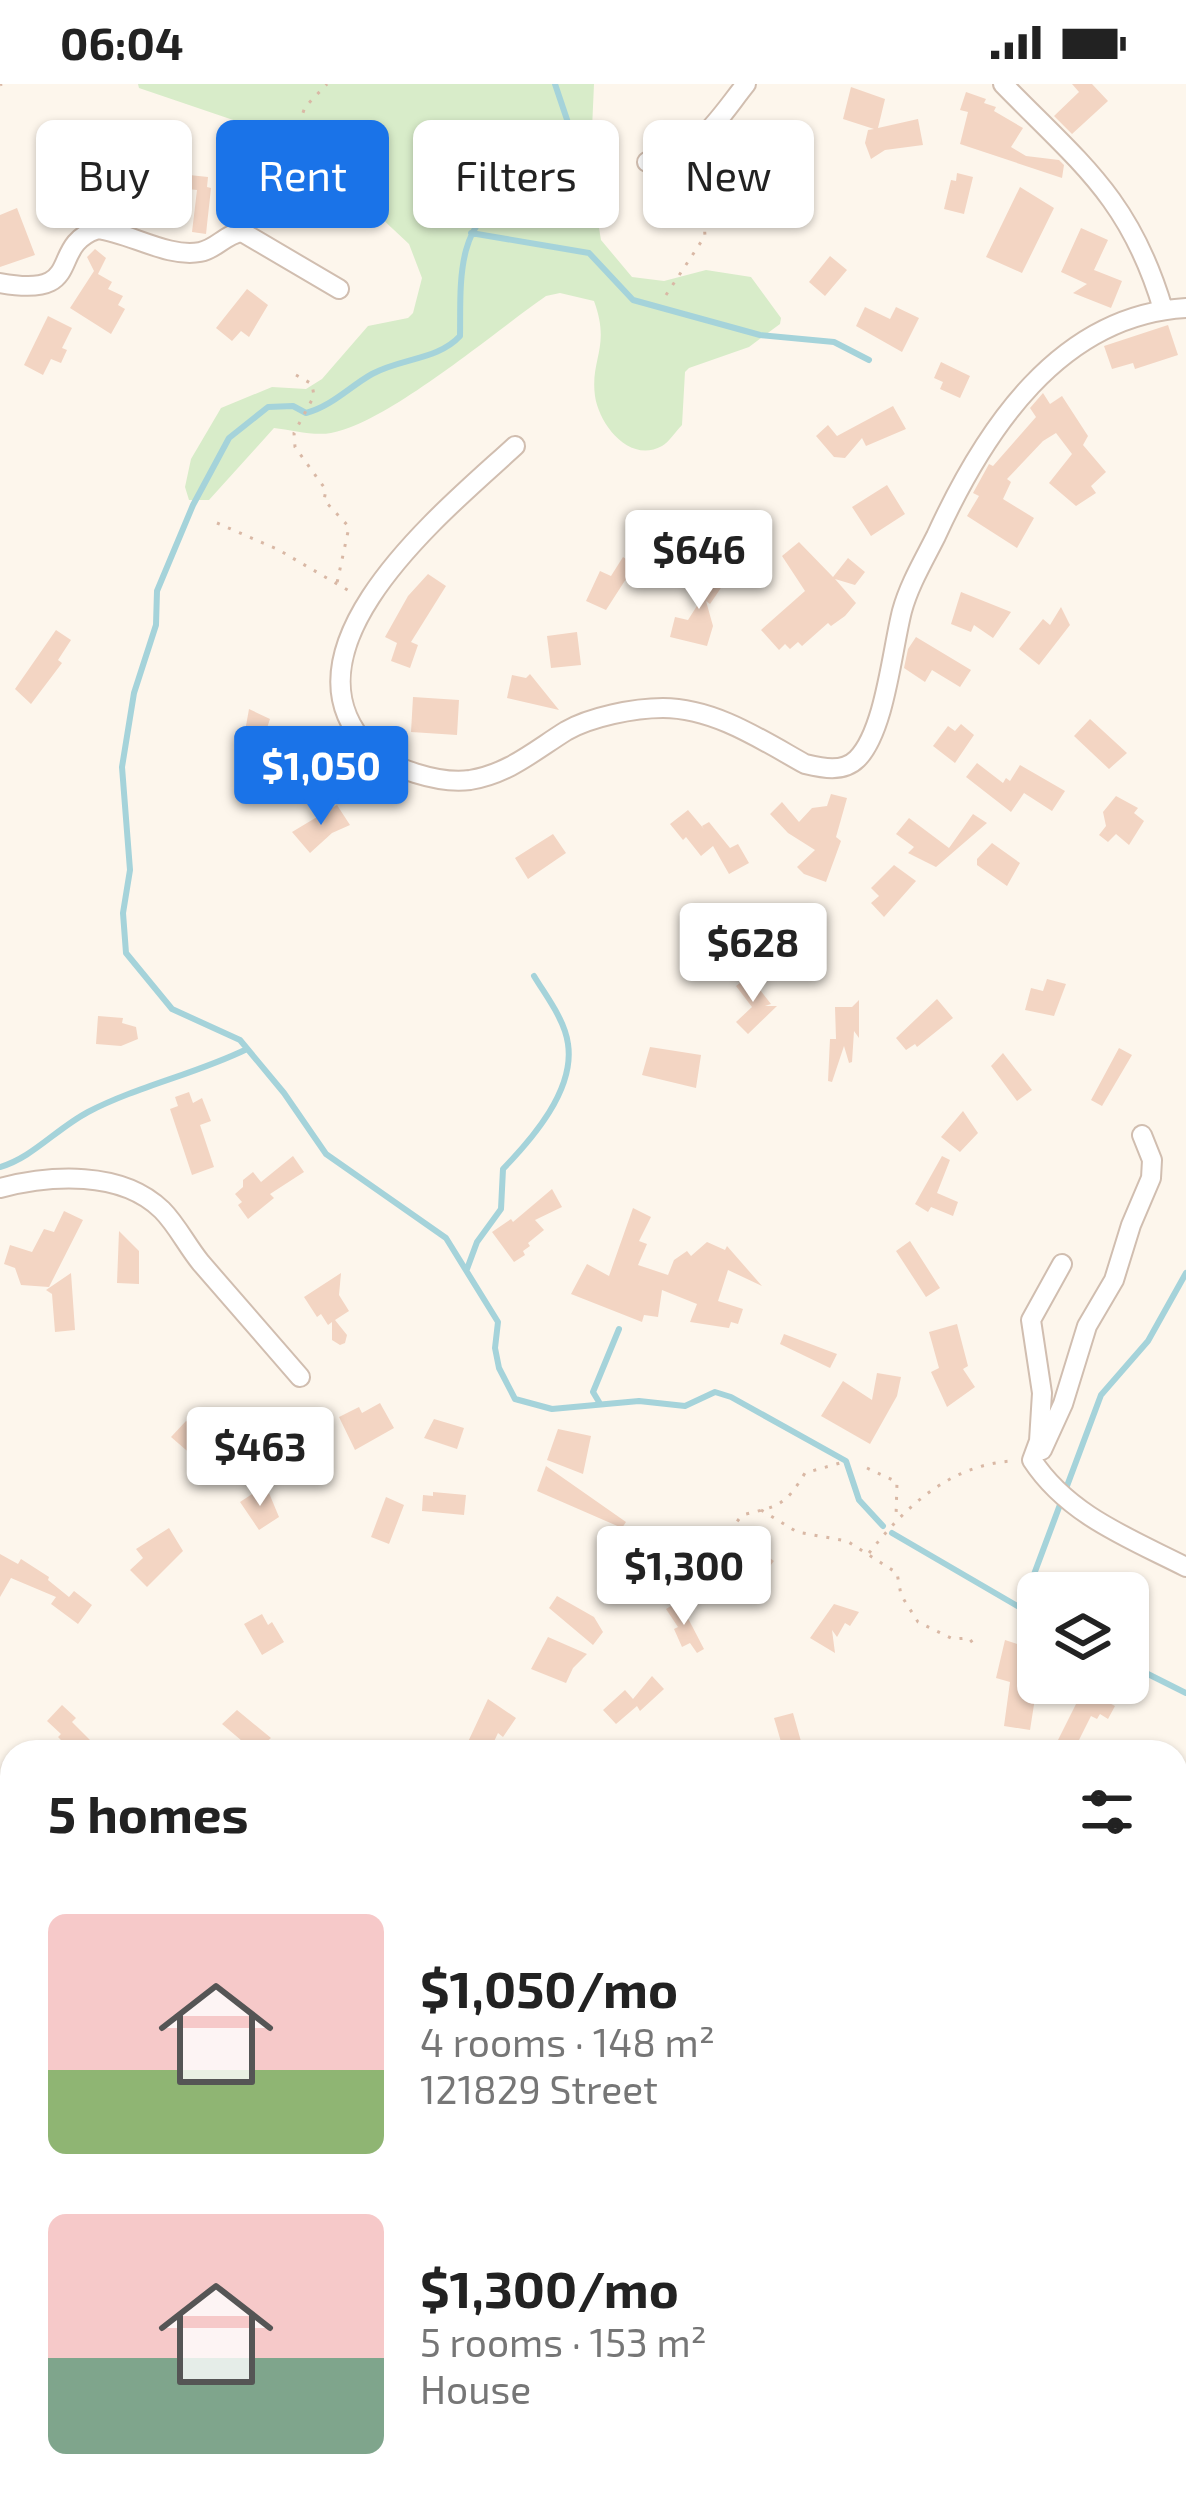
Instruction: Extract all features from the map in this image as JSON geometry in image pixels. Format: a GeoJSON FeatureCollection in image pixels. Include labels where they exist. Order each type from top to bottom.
{"type":"FeatureCollection","features":[{"type":"Feature","properties":{"kind":"street"},"geometry":{"type":"LineString","coordinates":[[717,120],[746,84]]}},
{"type":"Feature","properties":{"kind":"street"},"geometry":{"type":"LineString","coordinates":[[1003,84],[1110,193],[1144,252],[1163,309]]}},
{"type":"Feature","properties":{"kind":"street"},"geometry":{"type":"LineString","coordinates":[[0,283],[32,287],[52,283],[74,245],[98,230],[192,253],[242,232],[339,289]]}},
{"type":"Feature","properties":{"kind":"street"},"geometry":{"type":"LineString","coordinates":[[514,446],[416,539],[381,580],[342,656],[345,703],[357,733],[372,751],[392,763],[464,781],[521,762],[572,728],[660,707],[705,714],[805,764],[845,766],[855,762],[872,735],[904,604],[962,479],[1016,400],[1066,353],[1112,326],[1144,312],[1186,308]]}},
{"type":"Feature","properties":{"kind":"street"},"geometry":{"type":"LineString","coordinates":[[1033,1462],[1063,1403],[1088,1326],[1114,1280],[1151,1178],[1152,1160],[1142,1135]]}},
{"type":"Feature","properties":{"kind":"street"},"geometry":{"type":"LineString","coordinates":[[0,1187],[60,1178],[99,1181],[143,1196],[164,1212],[192,1252],[300,1377]]}},
{"type":"Feature","properties":{"kind":"street"},"geometry":{"type":"LineString","coordinates":[[1033,1462],[1042,1393],[1031,1320],[1062,1264]]}},
{"type":"Feature","properties":{"kind":"street"},"geometry":{"type":"LineString","coordinates":[[1033,1462],[1049,1485],[1085,1515],[1186,1568]]}},
{"type":"Feature","properties":{"kind":"path"},"geometry":{"type":"LineString","coordinates":[[300,120],[304,107],[327,84]]}},
{"type":"Feature","properties":{"kind":"path"},"geometry":{"type":"LineString","coordinates":[[666,296],[705,236],[705,228]]}},
{"type":"Feature","properties":{"kind":"path"},"geometry":{"type":"LineString","coordinates":[[296,375],[312,385],[314,396],[294,433],[295,447],[326,490],[324,500],[349,527],[337,583]]}},
{"type":"Feature","properties":{"kind":"path"},"geometry":{"type":"LineString","coordinates":[[217,523],[277,550],[368,603]]}},
{"type":"Feature","properties":{"kind":"path"},"geometry":{"type":"LineString","coordinates":[[868,1554],[898,1520],[961,1470],[1033,1462]]}},
{"type":"Feature","properties":{"kind":"path"},"geometry":{"type":"LineString","coordinates":[[730,1531],[742,1515],[778,1508],[805,1473],[840,1463]]}},
{"type":"Feature","properties":{"kind":"path"},"geometry":{"type":"LineString","coordinates":[[867,1468],[897,1482],[898,1520]]}},
{"type":"Feature","properties":{"kind":"path"},"geometry":{"type":"LineString","coordinates":[[761,1510],[797,1532],[847,1541],[868,1554],[897,1573],[902,1595],[918,1622],[953,1640],[969,1638],[977,1649]]}},
{"type":"Feature","properties":{"kind":"green space"},"geometry":{"type":"Polygon","coordinates":[[[138,84],[594,84],[592,120],[413,120],[413,228],[599,228],[601,240],[632,277],[664,281],[706,270],[751,277],[781,318],[780,324],[749,347],[689,368],[682,425],[662,446],[638,450],[609,429],[598,407],[594,383],[601,330],[594,301],[560,293],[546,296],[382,412],[331,433],[274,428],[209,500],[189,500],[185,487],[191,459],[221,408],[272,387],[306,389],[322,379],[368,326],[413,313],[422,278],[409,244],[389,225],[389,120],[233,120],[138,84]]]}},
{"type":"Feature","properties":{"kind":"building"},"geometry":{"type":"Polygon","coordinates":[[[1072,84],[1092,84],[1108,101],[1072,134],[1054,116],[1079,92],[1072,84]]]}},
{"type":"Feature","properties":{"kind":"building"},"geometry":{"type":"Polygon","coordinates":[[[851,87],[885,99],[878,128],[918,119],[923,145],[885,150],[871,159],[865,143],[868,130],[874,129],[843,119],[851,87]]]}},
{"type":"Feature","properties":{"kind":"building"},"geometry":{"type":"Polygon","coordinates":[[[966,92],[986,99],[984,103],[996,107],[994,111],[1023,128],[1011,147],[1026,156],[1059,160],[1064,165],[1062,178],[960,144],[968,112],[960,110],[966,92]]]}},
{"type":"Feature","properties":{"kind":"building"},"geometry":{"type":"Polygon","coordinates":[[[957,173],[973,177],[964,214],[944,209],[957,173]]]}},
{"type":"Feature","properties":{"kind":"building"},"geometry":{"type":"Polygon","coordinates":[[[192,175],[208,177],[206,234],[192,232],[197,190],[192,189],[192,175]]]}},
{"type":"Feature","properties":{"kind":"building"},"geometry":{"type":"Polygon","coordinates":[[[1020,187],[1054,208],[1022,273],[986,257],[1020,187]]]}},
{"type":"Feature","properties":{"kind":"building"},"geometry":{"type":"Polygon","coordinates":[[[17,208],[35,255],[0,267],[0,215],[17,208]]]}},
{"type":"Feature","properties":{"kind":"building"},"geometry":{"type":"Polygon","coordinates":[[[1081,228],[1108,240],[1094,270],[1122,281],[1111,308],[1073,293],[1087,284],[1061,272],[1081,228]]]}},
{"type":"Feature","properties":{"kind":"building"},"geometry":{"type":"Polygon","coordinates":[[[95,249],[106,258],[98,274],[112,282],[108,289],[123,296],[118,305],[125,309],[111,334],[70,308],[94,271],[87,257],[95,249]]]}},
{"type":"Feature","properties":{"kind":"building"},"geometry":{"type":"Polygon","coordinates":[[[830,256],[847,270],[825,296],[809,282],[830,256]]]}},
{"type":"Feature","properties":{"kind":"building"},"geometry":{"type":"Polygon","coordinates":[[[247,289],[268,305],[249,337],[241,331],[232,341],[216,328],[247,289]]]}},
{"type":"Feature","properties":{"kind":"building"},"geometry":{"type":"Polygon","coordinates":[[[865,307],[890,319],[896,307],[919,318],[902,352],[856,326],[865,307]]]}},
{"type":"Feature","properties":{"kind":"building"},"geometry":{"type":"Polygon","coordinates":[[[48,316],[72,328],[61,363],[51,359],[43,375],[24,365],[48,316]]]}},
{"type":"Feature","properties":{"kind":"building"},"geometry":{"type":"Polygon","coordinates":[[[1168,325],[1178,355],[1135,369],[1133,363],[1112,369],[1104,346],[1168,325]]]}},
{"type":"Feature","properties":{"kind":"building"},"geometry":{"type":"Polygon","coordinates":[[[941,362],[970,376],[960,398],[940,389],[943,382],[934,378],[941,362]]]}},
{"type":"Feature","properties":{"kind":"building"},"geometry":{"type":"Polygon","coordinates":[[[1043,393],[1050,404],[1062,396],[1088,436],[1083,445],[1106,472],[1091,486],[1096,493],[1076,506],[1049,483],[1072,454],[1056,433],[1043,441],[1007,479],[1011,482],[1003,499],[1034,518],[1017,548],[967,516],[989,464],[993,466],[1036,417],[1030,408],[1043,393]]]}},
{"type":"Feature","properties":{"kind":"building"},"geometry":{"type":"Polygon","coordinates":[[[893,406],[906,429],[866,446],[862,438],[845,458],[834,457],[816,436],[828,425],[837,436],[893,406]]]}},
{"type":"Feature","properties":{"kind":"building"},"geometry":{"type":"Polygon","coordinates":[[[887,485],[905,514],[871,536],[852,507],[887,485]]]}},
{"type":"Feature","properties":{"kind":"building"},"geometry":{"type":"Polygon","coordinates":[[[799,542],[833,577],[848,558],[865,572],[855,585],[835,579],[856,603],[845,616],[831,626],[828,623],[802,646],[798,642],[790,649],[785,644],[779,650],[761,630],[805,591],[782,556],[799,542]]]}},
{"type":"Feature","properties":{"kind":"building"},"geometry":{"type":"Polygon","coordinates":[[[623,557],[635,565],[606,610],[586,601],[600,571],[611,576],[623,557]]]}},
{"type":"Feature","properties":{"kind":"building"},"geometry":{"type":"Polygon","coordinates":[[[714,571],[727,579],[710,604],[706,601],[713,626],[707,646],[670,637],[675,617],[688,620],[702,598],[687,588],[714,571]]]}},
{"type":"Feature","properties":{"kind":"building"},"geometry":{"type":"Polygon","coordinates":[[[428,574],[446,586],[411,642],[418,645],[410,668],[391,661],[397,643],[385,637],[408,596],[428,574]]]}},
{"type":"Feature","properties":{"kind":"building"},"geometry":{"type":"Polygon","coordinates":[[[961,592],[1011,612],[993,638],[974,625],[971,632],[951,624],[961,592]]]}},
{"type":"Feature","properties":{"kind":"building"},"geometry":{"type":"Polygon","coordinates":[[[1061,607],[1070,625],[1039,665],[1019,649],[1043,619],[1050,625],[1061,607]]]}},
{"type":"Feature","properties":{"kind":"building"},"geometry":{"type":"Polygon","coordinates":[[[56,630],[71,640],[58,660],[62,663],[31,704],[15,689],[56,630]]]}},
{"type":"Feature","properties":{"kind":"building"},"geometry":{"type":"Polygon","coordinates":[[[577,632],[581,665],[551,668],[547,636],[577,632]]]}},
{"type":"Feature","properties":{"kind":"building"},"geometry":{"type":"Polygon","coordinates":[[[916,637],[971,670],[960,687],[932,670],[925,682],[904,668],[916,637]]]}},
{"type":"Feature","properties":{"kind":"building"},"geometry":{"type":"Polygon","coordinates":[[[530,674],[559,710],[507,698],[512,675],[526,678],[530,674]]]}},
{"type":"Feature","properties":{"kind":"building"},"geometry":{"type":"Polygon","coordinates":[[[413,697],[459,700],[457,735],[411,732],[413,697]]]}},
{"type":"Feature","properties":{"kind":"building"},"geometry":{"type":"Polygon","coordinates":[[[249,709],[270,719],[266,731],[281,772],[262,778],[244,737],[249,709]]]}},
{"type":"Feature","properties":{"kind":"building"},"geometry":{"type":"Polygon","coordinates":[[[1090,719],[1127,753],[1109,769],[1074,736],[1090,719]]]}},
{"type":"Feature","properties":{"kind":"building"},"geometry":{"type":"Polygon","coordinates":[[[961,724],[974,735],[955,763],[933,746],[948,726],[955,731],[961,724]]]}},
{"type":"Feature","properties":{"kind":"building"},"geometry":{"type":"Polygon","coordinates":[[[977,763],[1003,783],[1006,778],[1010,781],[1020,765],[1065,791],[1052,811],[1024,793],[1011,812],[966,777],[977,763]]]}},
{"type":"Feature","properties":{"kind":"building"},"geometry":{"type":"Polygon","coordinates":[[[831,794],[847,798],[836,837],[841,841],[826,882],[797,867],[815,850],[770,814],[782,802],[799,822],[812,808],[827,806],[831,794]]]}},
{"type":"Feature","properties":{"kind":"building"},"geometry":{"type":"Polygon","coordinates":[[[1116,796],[1138,808],[1134,813],[1144,821],[1129,845],[1116,834],[1108,842],[1099,835],[1106,826],[1103,812],[1116,796]]]}},
{"type":"Feature","properties":{"kind":"building"},"geometry":{"type":"Polygon","coordinates":[[[337,805],[350,825],[332,833],[310,853],[292,832],[337,805]]]}},
{"type":"Feature","properties":{"kind":"building"},"geometry":{"type":"Polygon","coordinates":[[[688,810],[704,829],[709,822],[730,848],[738,844],[749,863],[729,874],[713,846],[701,856],[670,824],[688,810]]]}},
{"type":"Feature","properties":{"kind":"building"},"geometry":{"type":"Polygon","coordinates":[[[973,814],[987,823],[936,867],[908,853],[914,847],[896,834],[909,818],[949,848],[973,814]]]}},
{"type":"Feature","properties":{"kind":"building"},"geometry":{"type":"Polygon","coordinates":[[[553,834],[566,853],[528,879],[515,858],[553,834]]]}},
{"type":"Feature","properties":{"kind":"building"},"geometry":{"type":"Polygon","coordinates":[[[992,843],[1020,863],[1007,886],[977,865],[992,843]]]}},
{"type":"Feature","properties":{"kind":"building"},"geometry":{"type":"Polygon","coordinates":[[[894,865],[916,881],[884,917],[871,903],[879,896],[871,888],[894,865]]]}},
{"type":"Feature","properties":{"kind":"building"},"geometry":{"type":"Polygon","coordinates":[[[749,976],[771,1004],[765,1006],[777,1006],[748,1034],[736,1022],[752,1007],[736,986],[749,976]]]}},
{"type":"Feature","properties":{"kind":"building"},"geometry":{"type":"Polygon","coordinates":[[[1047,979],[1066,984],[1054,1016],[1025,1010],[1031,988],[1043,991],[1047,979]]]}},
{"type":"Feature","properties":{"kind":"building"},"geometry":{"type":"Polygon","coordinates":[[[937,999],[953,1018],[917,1047],[906,1050],[896,1038],[937,999]]]}},
{"type":"Feature","properties":{"kind":"building"},"geometry":{"type":"Polygon","coordinates":[[[859,1000],[859,1038],[854,1031],[852,1062],[844,1046],[832,1082],[828,1081],[830,1039],[836,1039],[835,1007],[852,1007],[859,1000]]]}},
{"type":"Feature","properties":{"kind":"building"},"geometry":{"type":"Polygon","coordinates":[[[98,1016],[123,1018],[122,1023],[136,1027],[138,1039],[121,1046],[96,1044],[98,1016]]]}},
{"type":"Feature","properties":{"kind":"building"},"geometry":{"type":"Polygon","coordinates":[[[650,1047],[701,1055],[696,1088],[642,1075],[650,1047]]]}},
{"type":"Feature","properties":{"kind":"building"},"geometry":{"type":"Polygon","coordinates":[[[1119,1048],[1132,1055],[1102,1106],[1091,1100],[1119,1048]]]}},
{"type":"Feature","properties":{"kind":"building"},"geometry":{"type":"Polygon","coordinates":[[[1003,1053],[1032,1090],[1017,1101],[991,1066],[1003,1053]]]}},
{"type":"Feature","properties":{"kind":"building"},"geometry":{"type":"Polygon","coordinates":[[[189,1092],[193,1103],[202,1098],[211,1121],[200,1125],[214,1167],[192,1175],[170,1109],[178,1106],[175,1097],[189,1092]]]}},
{"type":"Feature","properties":{"kind":"building"},"geometry":{"type":"Polygon","coordinates":[[[963,1111],[978,1133],[960,1152],[941,1137],[963,1111]]]}},
{"type":"Feature","properties":{"kind":"building"},"geometry":{"type":"Polygon","coordinates":[[[293,1156],[304,1172],[270,1194],[274,1198],[248,1219],[235,1194],[243,1180],[253,1172],[261,1182],[293,1156]]]}},
{"type":"Feature","properties":{"kind":"building"},"geometry":{"type":"Polygon","coordinates":[[[942,1156],[950,1160],[937,1193],[958,1202],[953,1216],[931,1207],[928,1212],[915,1204],[942,1156]]]}},
{"type":"Feature","properties":{"kind":"building"},"geometry":{"type":"Polygon","coordinates":[[[552,1189],[562,1207],[535,1220],[544,1230],[514,1262],[492,1232],[513,1222],[552,1189]]]}},
{"type":"Feature","properties":{"kind":"building"},"geometry":{"type":"Polygon","coordinates":[[[633,1208],[651,1217],[639,1241],[647,1244],[638,1265],[668,1275],[674,1260],[687,1251],[691,1256],[707,1242],[725,1250],[727,1246],[762,1286],[728,1270],[718,1301],[743,1309],[738,1324],[731,1322],[729,1328],[690,1322],[697,1304],[662,1290],[658,1317],[644,1315],[642,1322],[571,1294],[587,1264],[609,1276],[633,1208]]]}},
{"type":"Feature","properties":{"kind":"building"},"geometry":{"type":"Polygon","coordinates":[[[64,1211],[83,1220],[49,1287],[21,1285],[15,1268],[4,1264],[10,1245],[32,1252],[44,1229],[54,1232],[64,1211]]]}},
{"type":"Feature","properties":{"kind":"building"},"geometry":{"type":"Polygon","coordinates":[[[119,1231],[139,1251],[139,1284],[117,1283],[119,1231]]]}},
{"type":"Feature","properties":{"kind":"building"},"geometry":{"type":"Polygon","coordinates":[[[910,1241],[940,1288],[926,1297],[896,1251],[910,1241]]]}},
{"type":"Feature","properties":{"kind":"building"},"geometry":{"type":"Polygon","coordinates":[[[71,1273],[75,1330],[55,1332],[52,1294],[46,1290],[71,1273]]]}},
{"type":"Feature","properties":{"kind":"building"},"geometry":{"type":"Polygon","coordinates":[[[341,1273],[339,1295],[349,1311],[335,1320],[347,1335],[340,1345],[332,1340],[332,1322],[328,1325],[321,1314],[317,1317],[304,1297],[341,1273]]]}},
{"type":"Feature","properties":{"kind":"building"},"geometry":{"type":"Polygon","coordinates":[[[957,1324],[968,1366],[963,1369],[975,1387],[947,1407],[931,1372],[939,1368],[929,1332],[957,1324]]]}},
{"type":"Feature","properties":{"kind":"building"},"geometry":{"type":"Polygon","coordinates":[[[784,1334],[837,1354],[830,1368],[780,1344],[784,1334]]]}},
{"type":"Feature","properties":{"kind":"building"},"geometry":{"type":"Polygon","coordinates":[[[877,1373],[901,1377],[897,1396],[870,1444],[821,1416],[843,1381],[872,1400],[877,1373]]]}},
{"type":"Feature","properties":{"kind":"building"},"geometry":{"type":"Polygon","coordinates":[[[380,1403],[394,1428],[355,1450],[339,1417],[359,1407],[362,1413],[380,1403]]]}},
{"type":"Feature","properties":{"kind":"building"},"geometry":{"type":"Polygon","coordinates":[[[434,1419],[464,1428],[457,1449],[424,1438],[434,1419]]]}},
{"type":"Feature","properties":{"kind":"building"},"geometry":{"type":"Polygon","coordinates":[[[186,1421],[203,1429],[231,1456],[215,1475],[171,1437],[186,1421]]]}},
{"type":"Feature","properties":{"kind":"building"},"geometry":{"type":"Polygon","coordinates":[[[558,1429],[591,1436],[583,1474],[547,1460],[558,1429]]]}},
{"type":"Feature","properties":{"kind":"building"},"geometry":{"type":"Polygon","coordinates":[[[546,1466],[626,1522],[622,1528],[537,1491],[546,1466]]]}},
{"type":"Feature","properties":{"kind":"building"},"geometry":{"type":"Polygon","coordinates":[[[260,1489],[265,1496],[269,1493],[279,1517],[259,1530],[240,1502],[260,1489]]]}},
{"type":"Feature","properties":{"kind":"building"},"geometry":{"type":"Polygon","coordinates":[[[433,1492],[466,1495],[464,1515],[422,1511],[423,1495],[433,1496],[433,1492]]]}},
{"type":"Feature","properties":{"kind":"building"},"geometry":{"type":"Polygon","coordinates":[[[386,1497],[404,1505],[389,1544],[371,1537],[386,1497]]]}},
{"type":"Feature","properties":{"kind":"building"},"geometry":{"type":"Polygon","coordinates":[[[169,1528],[183,1551],[147,1587],[130,1570],[143,1558],[136,1549],[169,1528]]]}},
{"type":"Feature","properties":{"kind":"building"},"geometry":{"type":"Polygon","coordinates":[[[742,1538],[774,1561],[763,1575],[750,1566],[746,1573],[726,1552],[742,1538]]]}},
{"type":"Feature","properties":{"kind":"building"},"geometry":{"type":"Polygon","coordinates":[[[610,1548],[651,1567],[638,1584],[602,1561],[610,1548]]]}},
{"type":"Feature","properties":{"kind":"building"},"geometry":{"type":"Polygon","coordinates":[[[0,1554],[18,1564],[21,1559],[69,1597],[74,1591],[92,1605],[78,1624],[51,1604],[56,1597],[11,1578],[0,1597],[0,1554]]]}},
{"type":"Feature","properties":{"kind":"building"},"geometry":{"type":"Polygon","coordinates":[[[557,1596],[594,1617],[603,1632],[593,1645],[549,1608],[557,1596]]]}},
{"type":"Feature","properties":{"kind":"building"},"geometry":{"type":"Polygon","coordinates":[[[679,1601],[704,1649],[697,1653],[690,1643],[682,1647],[674,1629],[678,1627],[666,1609],[679,1601]]]}},
{"type":"Feature","properties":{"kind":"building"},"geometry":{"type":"Polygon","coordinates":[[[834,1604],[859,1612],[837,1637],[832,1630],[835,1653],[810,1638],[834,1604]]]}},
{"type":"Feature","properties":{"kind":"building"},"geometry":{"type":"Polygon","coordinates":[[[262,1614],[284,1642],[262,1655],[244,1624],[262,1614]]]}},
{"type":"Feature","properties":{"kind":"building"},"geometry":{"type":"Polygon","coordinates":[[[548,1637],[587,1654],[566,1683],[531,1669],[548,1637]]]}},
{"type":"Feature","properties":{"kind":"building"},"geometry":{"type":"Polygon","coordinates":[[[1005,1640],[1017,1644],[1017,1704],[1034,1704],[1030,1730],[1004,1726],[1010,1682],[996,1678],[1005,1640]]]}},
{"type":"Feature","properties":{"kind":"building"},"geometry":{"type":"Polygon","coordinates":[[[652,1676],[664,1689],[640,1711],[637,1706],[616,1724],[603,1710],[625,1690],[633,1699],[652,1676]]]}},
{"type":"Feature","properties":{"kind":"building"},"geometry":{"type":"Polygon","coordinates":[[[488,1699],[516,1718],[503,1737],[498,1733],[495,1740],[469,1740],[488,1699]]]}},
{"type":"Feature","properties":{"kind":"building"},"geometry":{"type":"Polygon","coordinates":[[[1076,1704],[1115,1706],[1108,1719],[1091,1716],[1079,1740],[1058,1740],[1076,1704]]]}},
{"type":"Feature","properties":{"kind":"building"},"geometry":{"type":"Polygon","coordinates":[[[62,1705],[90,1740],[61,1740],[47,1721],[62,1705]]]}},
{"type":"Feature","properties":{"kind":"building"},"geometry":{"type":"Polygon","coordinates":[[[237,1710],[271,1738],[241,1740],[222,1724],[237,1710]]]}},
{"type":"Feature","properties":{"kind":"building"},"geometry":{"type":"Polygon","coordinates":[[[793,1713],[801,1740],[780,1740],[774,1718],[793,1713]]]}},
{"type":"Feature","properties":{"kind":"waterway"},"geometry":{"type":"LineString","coordinates":[[555,84],[585,173],[581,191],[554,201],[507,202],[477,224],[461,278],[460,336],[441,350],[372,374],[315,410],[268,407],[229,438],[193,505],[157,591],[156,625],[134,693],[122,767],[130,870],[123,913],[126,953],[172,1009],[240,1040],[326,1154],[446,1238],[498,1322],[499,1368],[515,1399],[552,1409],[639,1401],[685,1406],[715,1392],[731,1397],[846,1461],[859,1500],[883,1526]]}},
{"type":"Feature","properties":{"kind":"waterway"},"geometry":{"type":"LineString","coordinates":[[471,233],[589,253],[633,300],[760,335],[834,342],[869,360]]}},
{"type":"Feature","properties":{"kind":"waterway"},"geometry":{"type":"LineString","coordinates":[[467,1269],[477,1242],[501,1209],[503,1169],[538,1128],[565,1079],[566,1035],[534,976]]}},
{"type":"Feature","properties":{"kind":"waterway"},"geometry":{"type":"LineString","coordinates":[[0,1167],[107,1103],[247,1049]]}},
{"type":"Feature","properties":{"kind":"waterway"},"geometry":{"type":"LineString","coordinates":[[1035,1572],[1101,1395],[1148,1341],[1186,1273]]}},
{"type":"Feature","properties":{"kind":"waterway"},"geometry":{"type":"LineString","coordinates":[[599,1402],[593,1392],[619,1329]]}},
{"type":"Feature","properties":{"kind":"waterway"},"geometry":{"type":"LineString","coordinates":[[892,1533],[1017,1606]]}},
{"type":"Feature","properties":{"kind":"waterway"},"geometry":{"type":"LineString","coordinates":[[1149,1674],[1186,1693]]}}]}
